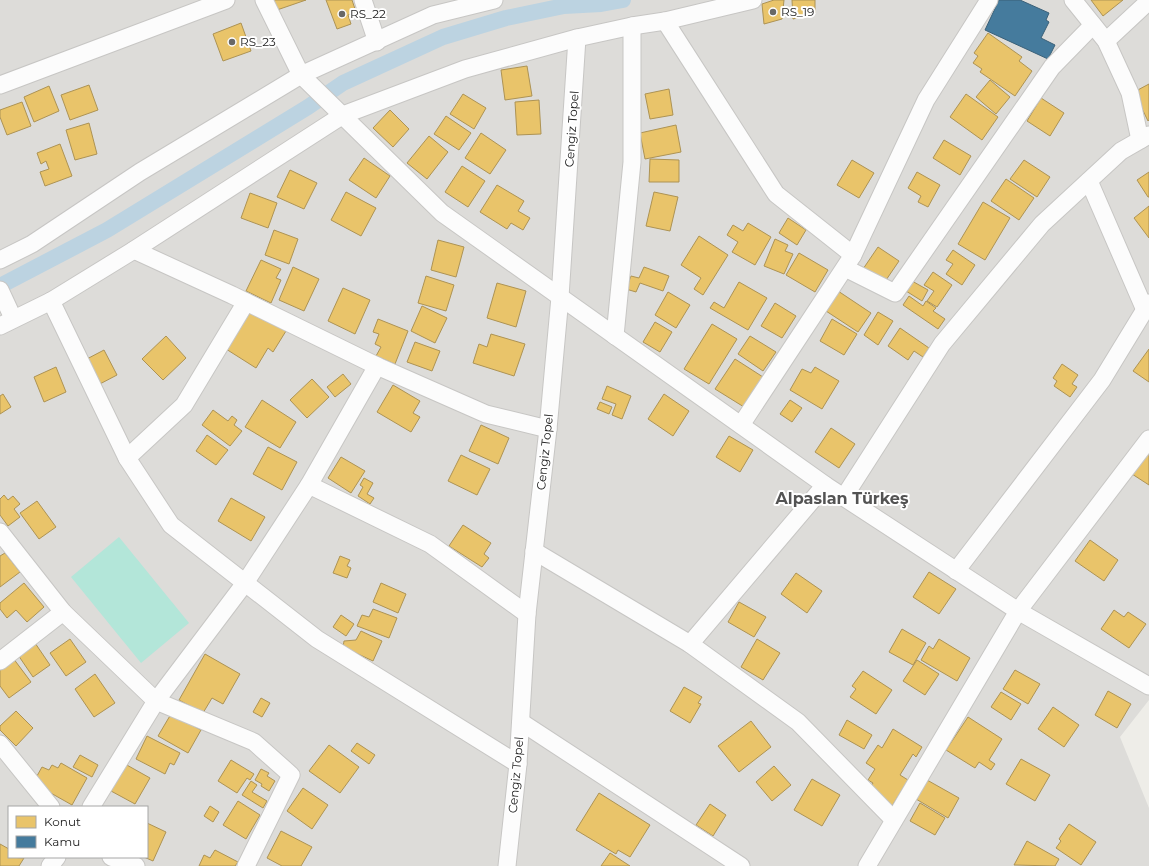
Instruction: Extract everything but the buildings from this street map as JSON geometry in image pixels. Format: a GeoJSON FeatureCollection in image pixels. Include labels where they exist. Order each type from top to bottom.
{"type":"FeatureCollection","features":[{"type":"Feature","properties":{"kind":"street"},"geometry":{"type":"LineString","coordinates":[[0,85],[226,0]]}},
{"type":"Feature","properties":{"kind":"street"},"geometry":{"type":"LineString","coordinates":[[264,0],[301,74],[442,213],[825,485],[1018,611],[1149,686]]}},
{"type":"Feature","properties":{"kind":"street"},"geometry":{"type":"LineString","coordinates":[[363,0],[377,42]]}},
{"type":"Feature","properties":{"kind":"street"},"geometry":{"type":"LineString","coordinates":[[0,260],[32,244],[140,172],[301,74],[377,42],[433,15],[494,0]]}},
{"type":"Feature","properties":{"kind":"street"},"geometry":{"type":"LineString","coordinates":[[0,290],[6,322],[51,301],[134,250],[343,114],[465,69],[577,38],[632,26],[665,21],[753,0]]}},
{"type":"Feature","properties":{"kind":"street"},"geometry":{"type":"LineString","coordinates":[[741,425],[849,262],[926,100],[989,0]]}},
{"type":"Feature","properties":{"kind":"street"},"geometry":{"type":"LineString","coordinates":[[844,497],[942,344],[1042,224],[1121,151],[1145,137],[1130,93],[1106,40],[1073,0]]}},
{"type":"Feature","properties":{"kind":"street"},"geometry":{"type":"LineString","coordinates":[[1106,40],[1149,1]]}},
{"type":"Feature","properties":{"kind":"street"},"geometry":{"type":"LineString","coordinates":[[665,21],[776,194],[849,262],[895,293],[1052,67],[1093,25]]}},
{"type":"Feature","properties":{"kind":"street"},"geometry":{"type":"LineString","coordinates":[[615,336],[632,162],[632,26]]}},
{"type":"Feature","properties":{"kind":"street","name":"Cengiz Topel"},"geometry":{"type":"LineString","coordinates":[[507,866],[518,764],[527,614],[548,429],[560,297],[577,38]]}},
{"type":"Feature","properties":{"kind":"street"},"geometry":{"type":"LineString","coordinates":[[956,571],[1102,380],[1147,307],[1089,181]]}},
{"type":"Feature","properties":{"kind":"street"},"geometry":{"type":"LineString","coordinates":[[134,250],[246,302],[377,366],[486,414],[548,429]]}},
{"type":"Feature","properties":{"kind":"street"},"geometry":{"type":"LineString","coordinates":[[51,301],[127,458],[171,524],[317,639],[518,764]]}},
{"type":"Feature","properties":{"kind":"street"},"geometry":{"type":"LineString","coordinates":[[127,458],[184,405],[246,302]]}},
{"type":"Feature","properties":{"kind":"street"},"geometry":{"type":"LineString","coordinates":[[92,806],[156,701],[245,583],[309,485],[377,366]]}},
{"type":"Feature","properties":{"kind":"street"},"geometry":{"type":"LineString","coordinates":[[867,866],[1018,611],[1149,439]]}},
{"type":"Feature","properties":{"kind":"street"},"geometry":{"type":"LineString","coordinates":[[309,485],[430,544],[527,614]]}},
{"type":"Feature","properties":{"kind":"street"},"geometry":{"type":"LineString","coordinates":[[690,644],[825,485]]}},
{"type":"Feature","properties":{"kind":"street"},"geometry":{"type":"LineString","coordinates":[[0,532],[63,612],[156,701],[254,742],[291,775],[246,866]]}},
{"type":"Feature","properties":{"kind":"street"},"geometry":{"type":"LineString","coordinates":[[534,551],[690,644],[798,722],[894,820]]}},
{"type":"Feature","properties":{"kind":"street"},"geometry":{"type":"LineString","coordinates":[[0,661],[63,612]]}},
{"type":"Feature","properties":{"kind":"street"},"geometry":{"type":"LineString","coordinates":[[521,722],[716,859],[741,866]]}},
{"type":"Feature","properties":{"kind":"street"},"geometry":{"type":"LineString","coordinates":[[0,744],[50,806]]}},
{"type":"Feature","properties":{"kind":"street"},"geometry":{"type":"LineString","coordinates":[[50,866],[56,858]]}},
{"type":"Feature","properties":{"kind":"street"},"geometry":{"type":"LineString","coordinates":[[114,858],[136,866]]}},
{"type":"Feature","properties":{"kind":"shaded area"},"geometry":{"type":"Polygon","coordinates":[[[0,0],[1149,0],[1149,700],[1120,737],[1149,808],[1149,866],[0,866],[0,0]]]}},
{"type":"Feature","properties":{"kind":"green space"},"geometry":{"type":"Polygon","coordinates":[[[119,537],[189,623],[141,663],[71,577],[119,537]]]}},
{"type":"Feature","properties":{"kind":"waterway"},"geometry":{"type":"LineString","coordinates":[[0,286],[107,230],[308,107],[343,83],[443,37],[506,18],[564,6],[601,4],[623,0]]}},
{"type":"Feature","properties":{"kind":"place","name":"RS_19"},"geometry":{"type":"Point","coordinates":[773,12]}},
{"type":"Feature","properties":{"kind":"place","name":"RS_22"},"geometry":{"type":"Point","coordinates":[342,14]}},
{"type":"Feature","properties":{"kind":"place","name":"RS_23"},"geometry":{"type":"Point","coordinates":[232,42]}},
{"type":"Feature","properties":{"kind":"district","name":"Alpaslan Türkeş"},"geometry":{"type":"Point","coordinates":[842,498]}}]}
